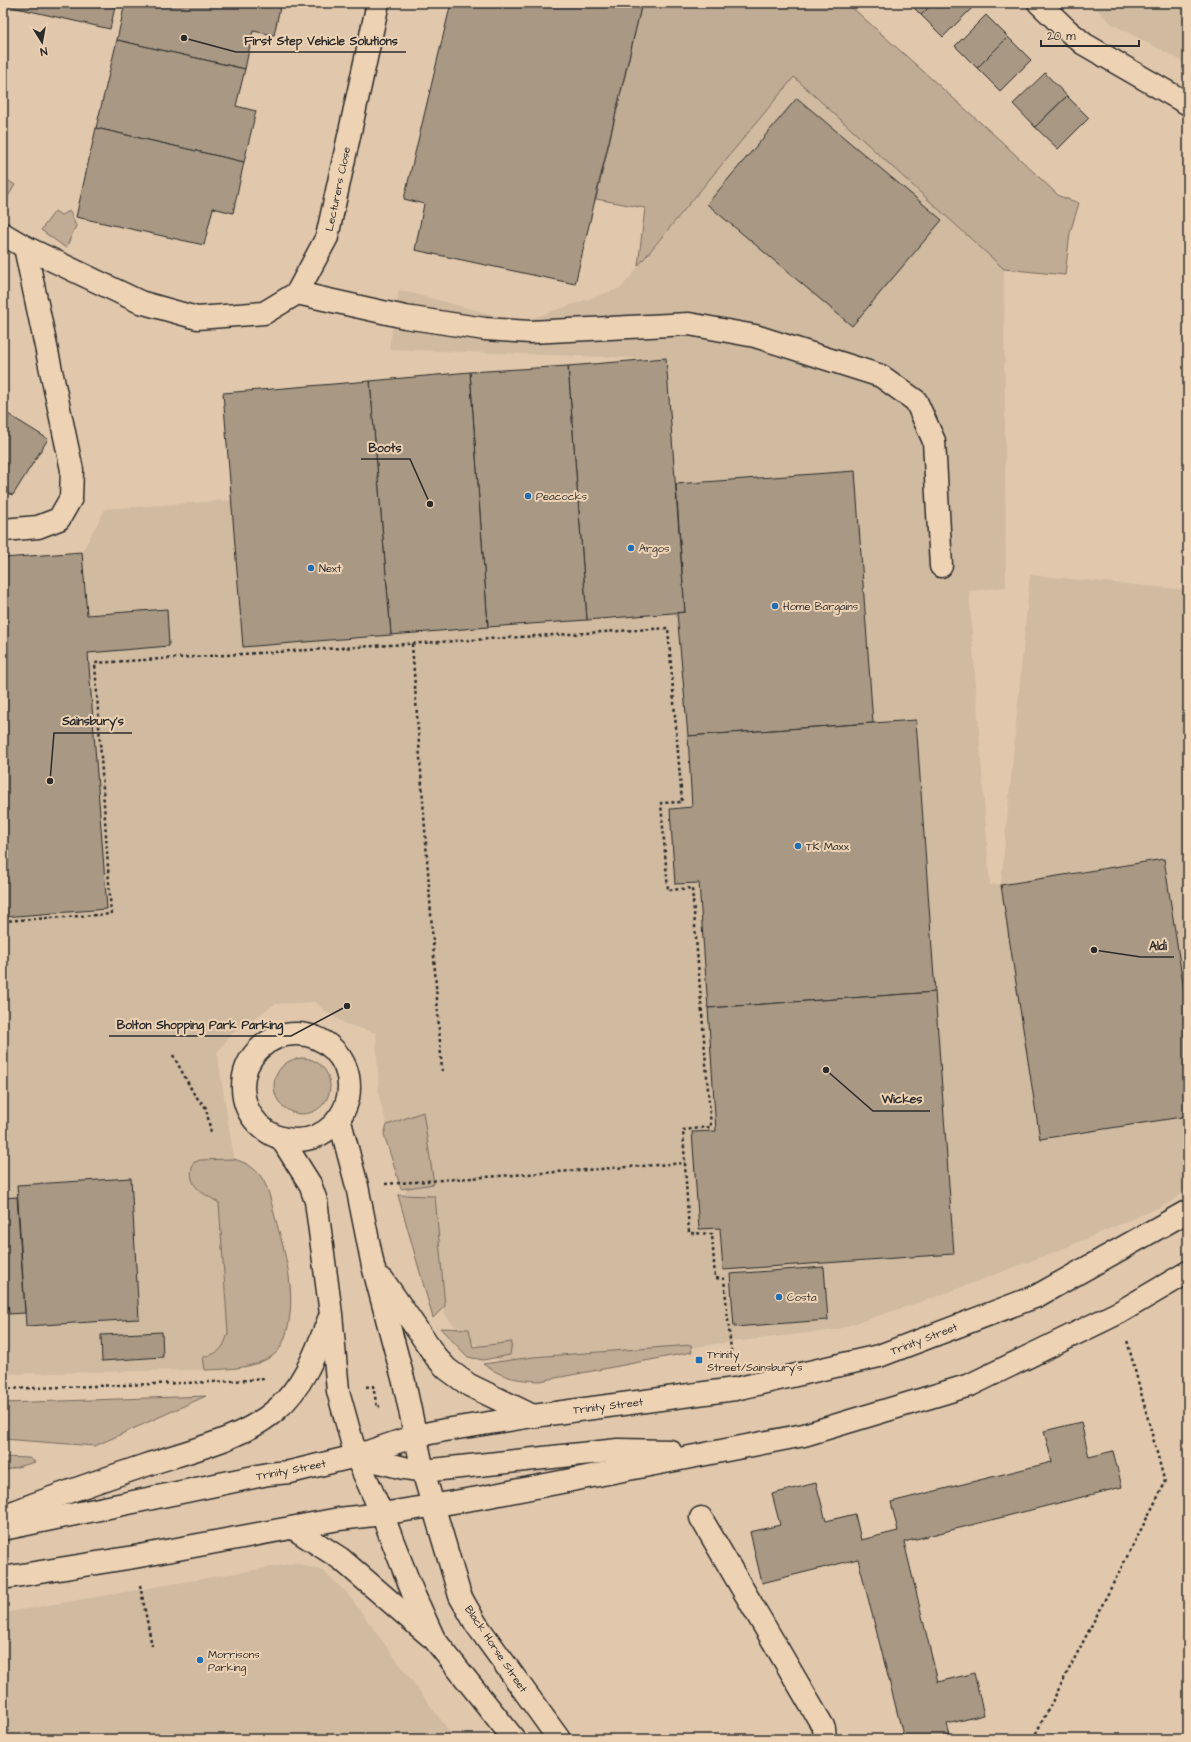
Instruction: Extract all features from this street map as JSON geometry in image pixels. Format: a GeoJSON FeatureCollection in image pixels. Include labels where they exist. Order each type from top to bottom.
{"type":"FeatureCollection","features":[{"type":"Feature","properties":{"kind":"street","name":"Lecturers Close"},"geometry":{"type":"LineString","coordinates":[[297,293],[327,237],[378,3]]}},
{"type":"Feature","properties":{"kind":"street"},"geometry":{"type":"LineString","coordinates":[[1039,3],[1066,30],[1084,44],[1188,104]]}},
{"type":"Feature","properties":{"kind":"street"},"geometry":{"type":"LineString","coordinates":[[3,234],[25,247],[140,302],[197,318],[264,313],[297,293],[405,317],[485,329],[530,332],[689,324],[755,336],[881,376],[916,401],[934,441],[941,566]]}},
{"type":"Feature","properties":{"kind":"street"},"geometry":{"type":"LineString","coordinates":[[3,530],[38,527],[59,519],[71,498],[72,470],[25,247]]}},
{"type":"Feature","properties":{"kind":"street"},"geometry":{"type":"LineString","coordinates":[[300,1033],[312,1036],[329,1045],[337,1052],[346,1068],[349,1086],[346,1105],[339,1118],[328,1130],[313,1137],[297,1140],[281,1138],[270,1133],[252,1117],[244,1102],[242,1084],[250,1058],[263,1044],[274,1038],[287,1034],[300,1033]]}},
{"type":"Feature","properties":{"kind":"street","name":"Black Horse Street"},"geometry":{"type":"LineString","coordinates":[[339,1118],[358,1186],[373,1266],[404,1382],[423,1471],[460,1596],[476,1624],[559,1739]]}},
{"type":"Feature","properties":{"kind":"street"},"geometry":{"type":"LineString","coordinates":[[281,1138],[310,1184],[316,1201],[338,1391],[356,1456],[382,1514],[413,1593],[434,1639]]}},
{"type":"Feature","properties":{"kind":"street","name":"Trinity Street"},"geometry":{"type":"LineString","coordinates":[[3,1529],[268,1474],[290,1472],[356,1456],[415,1436],[533,1416],[735,1389],[879,1356],[1037,1296],[1188,1211]]}},
{"type":"Feature","properties":{"kind":"street"},"geometry":{"type":"LineString","coordinates":[[373,1266],[436,1357],[447,1368],[469,1385],[533,1416]]}},
{"type":"Feature","properties":{"kind":"street"},"geometry":{"type":"LineString","coordinates":[[3,1578],[339,1519],[433,1506],[804,1435],[970,1385],[1120,1312],[1188,1272]]}},
{"type":"Feature","properties":{"kind":"street"},"geometry":{"type":"LineString","coordinates":[[3,1516],[89,1484],[243,1432],[276,1410],[292,1394],[312,1361],[330,1314]]}},
{"type":"Feature","properties":{"kind":"street"},"geometry":{"type":"LineString","coordinates":[[356,1456],[404,1468],[423,1471],[618,1450],[719,1451]]}},
{"type":"Feature","properties":{"kind":"street"},"geometry":{"type":"LineString","coordinates":[[701,1518],[824,1728],[825,1739]]}},
{"type":"Feature","properties":{"kind":"street"},"geometry":{"type":"LineString","coordinates":[[293,1528],[341,1559],[434,1639],[514,1739]]}},
{"type":"Feature","properties":{"kind":"path"},"geometry":{"type":"LineString","coordinates":[[3,921],[111,914],[95,663],[668,628],[682,802],[661,804],[667,882],[668,890],[692,888],[711,1127],[683,1130],[690,1233],[712,1234],[715,1278],[724,1279],[735,1389]]}},
{"type":"Feature","properties":{"kind":"path"},"geometry":{"type":"LineString","coordinates":[[412,644],[442,1071]]}},
{"type":"Feature","properties":{"kind":"path"},"geometry":{"type":"LineString","coordinates":[[173,1055],[194,1094],[206,1108],[211,1133]]}},
{"type":"Feature","properties":{"kind":"path"},"geometry":{"type":"LineString","coordinates":[[358,1186],[686,1163]]}},
{"type":"Feature","properties":{"kind":"path"},"geometry":{"type":"LineString","coordinates":[[1033,1739],[1165,1483],[1120,1312]]}},
{"type":"Feature","properties":{"kind":"path"},"geometry":{"type":"LineString","coordinates":[[3,1390],[270,1379]]}},
{"type":"Feature","properties":{"kind":"path"},"geometry":{"type":"LineString","coordinates":[[134,1556],[152,1646]]}},
{"type":"Feature","properties":{"kind":"shaded area"},"geometry":{"type":"Polygon","coordinates":[[[642,3],[847,3],[1001,141],[1059,196],[1079,203],[1070,233],[1065,275],[1004,269],[794,77],[638,266],[645,208],[596,199],[642,3]]]}},
{"type":"Feature","properties":{"kind":"shaded area"},"geometry":{"type":"Polygon","coordinates":[[[1090,3],[1188,3],[1188,64],[1112,24],[1090,3]]]}},
{"type":"Feature","properties":{"kind":"shaded area"},"geometry":{"type":"Polygon","coordinates":[[[794,77],[1004,269],[1006,587],[969,591],[990,885],[1001,884],[1030,575],[1188,590],[1188,1186],[1172,1202],[1062,1249],[941,1295],[835,1330],[714,1344],[554,1374],[502,1363],[480,1349],[448,1319],[431,1283],[379,1097],[376,1033],[346,1024],[326,1012],[315,1002],[275,1004],[233,1033],[217,1052],[234,1159],[248,1163],[260,1175],[266,1186],[285,1254],[291,1289],[291,1311],[276,1353],[254,1365],[234,1369],[3,1374],[3,558],[82,552],[105,509],[232,500],[223,393],[470,372],[661,359],[389,349],[399,290],[521,322],[621,288],[794,77]]]}},
{"type":"Feature","properties":{"kind":"shaded area"},"geometry":{"type":"Polygon","coordinates":[[[3,177],[15,185],[4,203],[3,202],[3,177]]]}},
{"type":"Feature","properties":{"kind":"shaded area"},"geometry":{"type":"Polygon","coordinates":[[[55,211],[61,215],[70,211],[76,226],[66,248],[41,230],[55,211]]]}},
{"type":"Feature","properties":{"kind":"shaded area"},"geometry":{"type":"Polygon","coordinates":[[[302,1058],[317,1063],[325,1071],[330,1086],[325,1101],[317,1109],[302,1114],[287,1109],[279,1101],[274,1086],[279,1071],[287,1063],[302,1058]]]}},
{"type":"Feature","properties":{"kind":"shaded area"},"geometry":{"type":"Polygon","coordinates":[[[423,1112],[434,1184],[401,1189],[384,1134],[387,1125],[423,1112]]]}},
{"type":"Feature","properties":{"kind":"shaded area"},"geometry":{"type":"Polygon","coordinates":[[[234,1159],[248,1165],[259,1174],[271,1200],[286,1258],[290,1285],[290,1313],[285,1338],[280,1349],[275,1354],[259,1363],[242,1367],[205,1370],[203,1357],[220,1350],[228,1333],[219,1203],[197,1188],[192,1178],[191,1171],[193,1163],[200,1160],[234,1159]]]}},
{"type":"Feature","properties":{"kind":"shaded area"},"geometry":{"type":"Polygon","coordinates":[[[398,1195],[435,1196],[445,1306],[433,1318],[398,1195]]]}},
{"type":"Feature","properties":{"kind":"shaded area"},"geometry":{"type":"Polygon","coordinates":[[[440,1328],[469,1329],[473,1347],[512,1342],[510,1355],[483,1360],[468,1357],[440,1328]]]}},
{"type":"Feature","properties":{"kind":"shaded area"},"geometry":{"type":"Polygon","coordinates":[[[691,1345],[692,1352],[540,1381],[524,1380],[503,1375],[483,1364],[533,1357],[691,1345]]]}},
{"type":"Feature","properties":{"kind":"shaded area"},"geometry":{"type":"Polygon","coordinates":[[[206,1396],[95,1446],[3,1439],[3,1403],[206,1396]]]}},
{"type":"Feature","properties":{"kind":"shaded area"},"geometry":{"type":"Polygon","coordinates":[[[3,1457],[29,1458],[35,1462],[3,1471],[3,1457]]]}},
{"type":"Feature","properties":{"kind":"shaded area","name":"Morrisons Parking"},"geometry":{"type":"Polygon","coordinates":[[[295,1563],[323,1571],[347,1593],[455,1739],[3,1739],[3,1613],[295,1563]]]}},
{"type":"Feature","properties":{"kind":"building"},"geometry":{"type":"Polygon","coordinates":[[[3,3],[116,3],[110,29],[3,5],[3,3]]]}},
{"type":"Feature","properties":{"kind":"building"},"geometry":{"type":"Polygon","coordinates":[[[125,3],[281,3],[274,35],[253,31],[245,69],[117,40],[125,3]]]}},
{"type":"Feature","properties":{"kind":"building"},"geometry":{"type":"Polygon","coordinates":[[[451,3],[642,3],[575,284],[415,250],[424,204],[404,199],[451,3]]]}},
{"type":"Feature","properties":{"kind":"building"},"geometry":{"type":"Polygon","coordinates":[[[909,3],[933,3],[921,15],[909,3]]]}},
{"type":"Feature","properties":{"kind":"building"},"geometry":{"type":"Polygon","coordinates":[[[933,3],[972,3],[974,6],[943,37],[921,15],[933,3]]]}},
{"type":"Feature","properties":{"kind":"building"},"geometry":{"type":"Polygon","coordinates":[[[986,15],[1008,37],[977,68],[955,46],[986,15]]]}},
{"type":"Feature","properties":{"kind":"building"},"geometry":{"type":"Polygon","coordinates":[[[1008,37],[1031,60],[1000,91],[977,68],[1008,37]]]}},
{"type":"Feature","properties":{"kind":"building"},"geometry":{"type":"Polygon","coordinates":[[[117,40],[245,69],[236,106],[256,111],[244,162],[96,128],[117,40]]]}},
{"type":"Feature","properties":{"kind":"building"},"geometry":{"type":"Polygon","coordinates":[[[1045,73],[1067,96],[1035,127],[1013,104],[1045,73]]]}},
{"type":"Feature","properties":{"kind":"building"},"geometry":{"type":"Polygon","coordinates":[[[1067,96],[1089,118],[1058,149],[1035,127],[1067,96]]]}},
{"type":"Feature","properties":{"kind":"building"},"geometry":{"type":"Polygon","coordinates":[[[797,98],[942,220],[852,326],[707,204],[797,98]]]}},
{"type":"Feature","properties":{"kind":"building"},"geometry":{"type":"Polygon","coordinates":[[[96,128],[244,162],[233,213],[213,208],[204,245],[76,217],[96,128]]]}},
{"type":"Feature","properties":{"kind":"building","name":"Argos"},"geometry":{"type":"Polygon","coordinates":[[[666,358],[685,612],[587,620],[568,366],[666,358]]]}},
{"type":"Feature","properties":{"kind":"building","name":"Peacocks"},"geometry":{"type":"Polygon","coordinates":[[[568,366],[587,620],[488,627],[470,372],[568,366]]]}},
{"type":"Feature","properties":{"kind":"building"},"geometry":{"type":"Polygon","coordinates":[[[470,372],[488,627],[391,635],[370,381],[470,372]]]}},
{"type":"Feature","properties":{"kind":"building","name":"Next"},"geometry":{"type":"Polygon","coordinates":[[[370,381],[391,635],[243,647],[223,393],[370,381]]]}},
{"type":"Feature","properties":{"kind":"building"},"geometry":{"type":"Polygon","coordinates":[[[3,411],[48,439],[13,495],[3,492],[3,411]]]}},
{"type":"Feature","properties":{"kind":"building","name":"Home Bargains"},"geometry":{"type":"Polygon","coordinates":[[[855,471],[873,723],[688,736],[677,613],[685,612],[676,484],[855,471]]]}},
{"type":"Feature","properties":{"kind":"building"},"geometry":{"type":"Polygon","coordinates":[[[82,552],[87,615],[167,609],[169,646],[88,653],[107,909],[3,917],[3,558],[82,552]]]}},
{"type":"Feature","properties":{"kind":"building","name":"TK Maxx"},"geometry":{"type":"Polygon","coordinates":[[[916,720],[935,992],[708,1008],[699,883],[675,884],[670,809],[692,807],[688,736],[916,720]]]}},
{"type":"Feature","properties":{"kind":"building"},"geometry":{"type":"Polygon","coordinates":[[[1164,859],[1188,1016],[1188,1116],[1040,1139],[1001,885],[1164,859]]]}},
{"type":"Feature","properties":{"kind":"building"},"geometry":{"type":"Polygon","coordinates":[[[935,992],[954,1254],[723,1270],[720,1228],[699,1229],[692,1132],[716,1131],[708,1008],[935,992]]]}},
{"type":"Feature","properties":{"kind":"building"},"geometry":{"type":"Polygon","coordinates":[[[131,1178],[139,1319],[26,1326],[17,1185],[131,1178]]]}},
{"type":"Feature","properties":{"kind":"building"},"geometry":{"type":"Polygon","coordinates":[[[17,1197],[25,1313],[9,1314],[8,1305],[3,1306],[3,1198],[17,1197]]]}},
{"type":"Feature","properties":{"kind":"building","name":"Costa"},"geometry":{"type":"Polygon","coordinates":[[[824,1267],[828,1320],[734,1327],[730,1274],[824,1267]]]}},
{"type":"Feature","properties":{"kind":"building"},"geometry":{"type":"Polygon","coordinates":[[[162,1332],[163,1357],[102,1361],[101,1335],[162,1332]]]}},
{"type":"Feature","properties":{"kind":"building"},"geometry":{"type":"Polygon","coordinates":[[[1081,1422],[1089,1457],[1113,1451],[1122,1487],[904,1542],[938,1682],[974,1673],[984,1715],[947,1724],[951,1739],[904,1739],[858,1559],[762,1583],[750,1532],[780,1525],[772,1494],[816,1483],[826,1521],[855,1514],[861,1540],[898,1531],[891,1502],[1052,1462],[1044,1431],[1081,1422]]]}},
{"type":"Feature","properties":{"kind":"place","name":"First Step Vehicle Solutions"},"geometry":{"type":"Point","coordinates":[184,38]}},
{"type":"Feature","properties":{"kind":"place","name":"Peacocks"},"geometry":{"type":"Point","coordinates":[528,496]}},
{"type":"Feature","properties":{"kind":"place","name":"Boots"},"geometry":{"type":"Point","coordinates":[430,504]}},
{"type":"Feature","properties":{"kind":"place","name":"Argos"},"geometry":{"type":"Point","coordinates":[631,548]}},
{"type":"Feature","properties":{"kind":"place","name":"Next"},"geometry":{"type":"Point","coordinates":[311,568]}},
{"type":"Feature","properties":{"kind":"place","name":"Home Bargains"},"geometry":{"type":"Point","coordinates":[775,606]}},
{"type":"Feature","properties":{"kind":"place","name":"Sainsbury's"},"geometry":{"type":"Point","coordinates":[50,781]}},
{"type":"Feature","properties":{"kind":"place","name":"TK Maxx"},"geometry":{"type":"Point","coordinates":[798,846]}},
{"type":"Feature","properties":{"kind":"place","name":"Aldi"},"geometry":{"type":"Point","coordinates":[1094,950]}},
{"type":"Feature","properties":{"kind":"place","name":"Bolton Shopping Park Parking"},"geometry":{"type":"Point","coordinates":[347,1006]}},
{"type":"Feature","properties":{"kind":"place","name":"Wickes"},"geometry":{"type":"Point","coordinates":[826,1070]}},
{"type":"Feature","properties":{"kind":"place","name":"Costa"},"geometry":{"type":"Point","coordinates":[779,1297]}},
{"type":"Feature","properties":{"kind":"place","name":"Trinity Street/Sainsbury's"},"geometry":{"type":"Point","coordinates":[699,1360]}},
{"type":"Feature","properties":{"kind":"place","name":"Morrisons Parking"},"geometry":{"type":"Point","coordinates":[200,1660]}}]}
